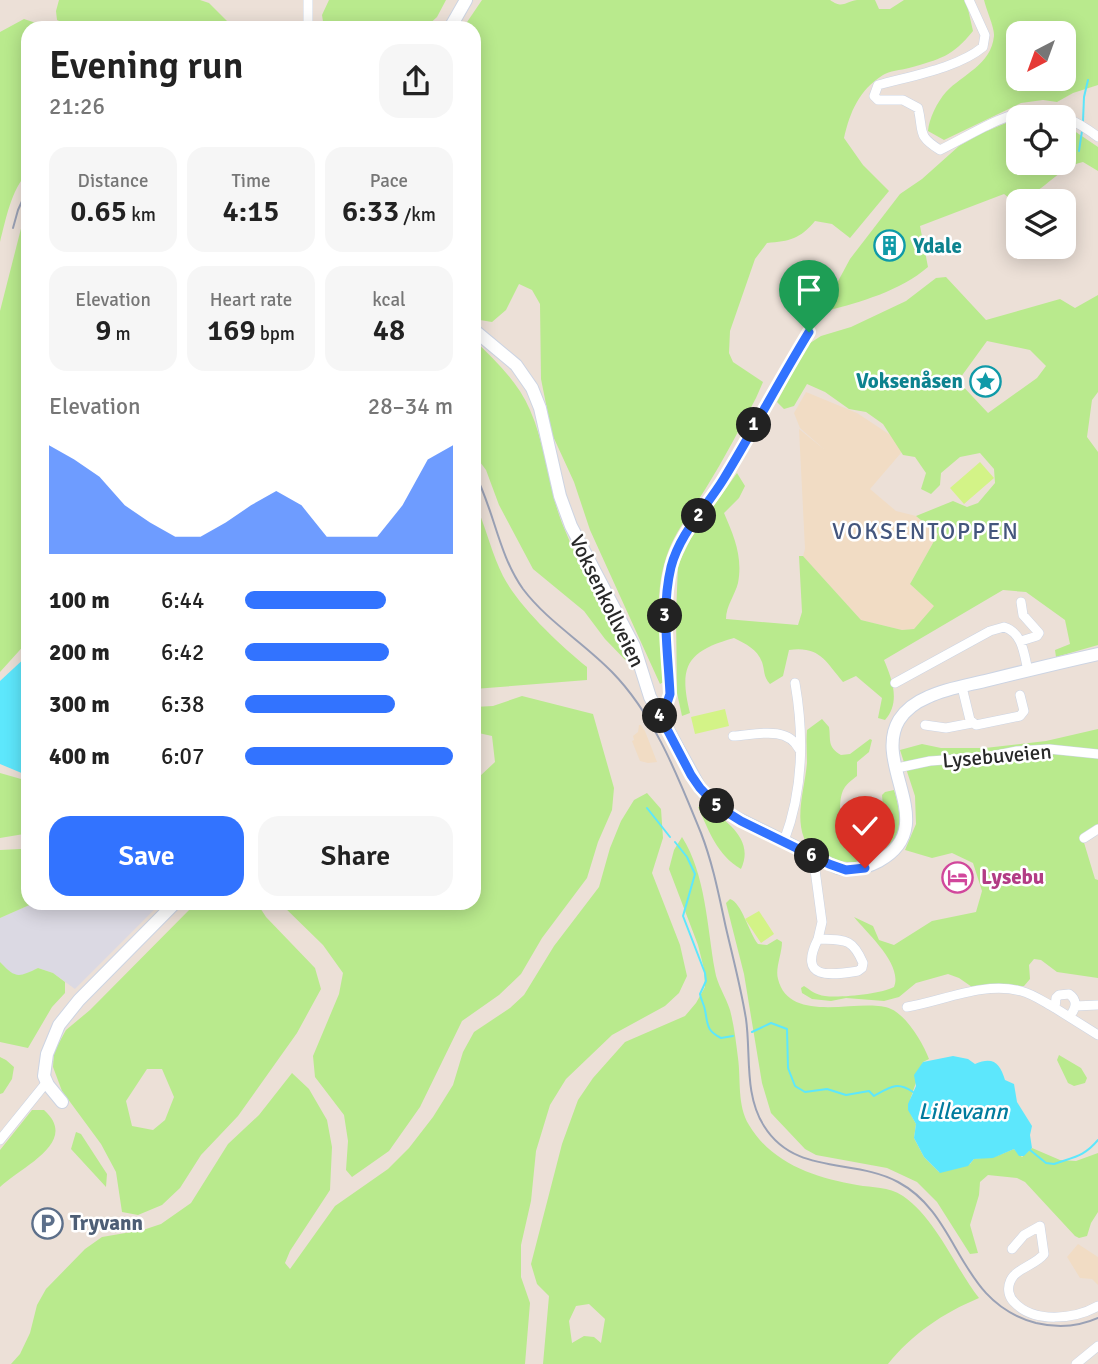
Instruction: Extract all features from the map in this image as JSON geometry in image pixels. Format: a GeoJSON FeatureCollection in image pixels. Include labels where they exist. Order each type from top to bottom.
{"type":"FeatureCollection","features":[{"type":"Feature","properties":{"kind":"street"},"geometry":{"type":"LineString","coordinates":[[307,0],[308,21]]}},
{"type":"Feature","properties":{"kind":"street"},"geometry":{"type":"LineString","coordinates":[[454,21],[466,0]]}},
{"type":"Feature","properties":{"kind":"street"},"geometry":{"type":"LineString","coordinates":[[969,0],[985,35],[983,47],[974,55],[960,61],[878,85],[874,96],[877,100],[903,100],[918,108],[921,133],[927,143],[940,150],[999,121],[1028,111],[1054,112],[1080,123],[1098,137]]}},
{"type":"Feature","properties":{"kind":"street"},"geometry":{"type":"LineString","coordinates":[[657,710],[667,703],[670,694],[665,618],[668,582],[676,552],[684,535],[723,481],[766,402],[809,332]]}},
{"type":"Feature","properties":{"kind":"street","name":"Voksenkollveien"},"geometry":{"type":"LineString","coordinates":[[481,336],[516,365],[533,388],[566,514],[634,646],[646,686],[657,710],[691,775],[707,797],[734,817],[842,869],[855,870],[875,863],[895,849],[904,835],[906,822],[893,749],[894,733],[904,713],[925,698],[1098,654]]}},
{"type":"Feature","properties":{"kind":"street"},"geometry":{"type":"LineString","coordinates":[[1021,602],[1023,615],[1039,633],[1021,641]]}},
{"type":"Feature","properties":{"kind":"street"},"geometry":{"type":"LineString","coordinates":[[895,683],[997,628],[1010,629],[1021,641],[1028,671]]}},
{"type":"Feature","properties":{"kind":"street"},"geometry":{"type":"LineString","coordinates":[[784,841],[798,779],[802,732],[795,683]]}},
{"type":"Feature","properties":{"kind":"street"},"geometry":{"type":"LineString","coordinates":[[962,687],[972,723]]}},
{"type":"Feature","properties":{"kind":"street"},"geometry":{"type":"LineString","coordinates":[[925,725],[946,728],[1020,716],[1024,711],[1020,695]]}},
{"type":"Feature","properties":{"kind":"street"},"geometry":{"type":"LineString","coordinates":[[733,736],[781,733],[791,737],[799,749]]}},
{"type":"Feature","properties":{"kind":"street","name":"Lysebuveien"},"geometry":{"type":"LineString","coordinates":[[897,768],[930,761],[987,757],[1017,751],[1049,749],[1098,754]]}},
{"type":"Feature","properties":{"kind":"street"},"geometry":{"type":"LineString","coordinates":[[1084,838],[1098,829]]}},
{"type":"Feature","properties":{"kind":"street"},"geometry":{"type":"LineString","coordinates":[[818,859],[815,870],[822,922],[812,964],[817,970],[829,975],[858,971],[862,968],[863,963],[852,944],[844,940],[818,939]]}},
{"type":"Feature","properties":{"kind":"street"},"geometry":{"type":"LineString","coordinates":[[62,1102],[46,1083],[44,1070],[50,1047],[67,1013],[168,910]]}},
{"type":"Feature","properties":{"kind":"street"},"geometry":{"type":"LineString","coordinates":[[907,1007],[972,992],[1004,989],[1030,994],[1098,1035]]}},
{"type":"Feature","properties":{"kind":"street"},"geometry":{"type":"LineString","coordinates":[[1055,1008],[1056,999],[1064,993],[1073,997],[1075,1006],[1070,1016]]}},
{"type":"Feature","properties":{"kind":"street"},"geometry":{"type":"LineString","coordinates":[[1075,1006],[1098,1005]]}},
{"type":"Feature","properties":{"kind":"street"},"geometry":{"type":"LineString","coordinates":[[0,1140],[46,1083]]}},
{"type":"Feature","properties":{"kind":"street"},"geometry":{"type":"LineString","coordinates":[[1012,1249],[1024,1236],[1040,1226],[1044,1251],[1042,1257],[1013,1277],[1009,1284],[1011,1297],[1023,1309],[1054,1317],[1084,1313],[1098,1306]]}},
{"type":"Feature","properties":{"kind":"street"},"geometry":{"type":"LineString","coordinates":[[1076,1364],[1098,1346]]}},
{"type":"Feature","properties":{"kind":"shaded area"},"geometry":{"type":"Polygon","coordinates":[[[806,392],[857,413],[907,446],[870,489],[896,511],[916,516],[938,534],[910,584],[935,606],[914,629],[902,630],[861,620],[803,556],[805,549],[799,429],[825,450],[800,428],[794,413],[806,392]]]}},
{"type":"Feature","properties":{"kind":"shaded area"},"geometry":{"type":"Polygon","coordinates":[[[639,725],[645,731],[657,762],[640,761],[632,741],[639,725]]]}},
{"type":"Feature","properties":{"kind":"shaded area"},"geometry":{"type":"Polygon","coordinates":[[[21,909],[154,910],[75,989],[53,973],[38,968],[22,976],[11,974],[0,962],[0,918],[21,909]]]}},
{"type":"Feature","properties":{"kind":"shaded area"},"geometry":{"type":"Polygon","coordinates":[[[1078,1244],[1098,1257],[1098,1285],[1092,1279],[1080,1278],[1067,1257],[1078,1244]]]}},
{"type":"Feature","properties":{"kind":"green space"},"geometry":{"type":"Polygon","coordinates":[[[59,0],[200,0],[209,3],[227,21],[59,21],[56,11],[59,0]]]}},
{"type":"Feature","properties":{"kind":"green space"},"geometry":{"type":"Polygon","coordinates":[[[329,0],[446,0],[433,21],[323,21],[322,15],[329,0]]]}},
{"type":"Feature","properties":{"kind":"green space"},"geometry":{"type":"Polygon","coordinates":[[[482,0],[830,0],[841,4],[857,0],[875,0],[879,9],[890,9],[904,0],[966,0],[973,31],[965,40],[952,52],[937,59],[883,75],[862,95],[849,119],[844,138],[863,165],[889,191],[850,238],[832,224],[815,221],[794,238],[767,243],[755,259],[730,331],[729,353],[733,362],[763,382],[719,466],[669,548],[660,588],[660,635],[665,681],[660,684],[590,530],[574,482],[552,434],[541,379],[540,304],[532,290],[519,284],[506,310],[492,322],[481,320],[481,21],[468,21],[482,0]]]}},
{"type":"Feature","properties":{"kind":"green space"},"geometry":{"type":"Polygon","coordinates":[[[984,0],[1098,0],[1098,85],[1073,93],[1057,102],[1043,100],[1006,105],[1006,110],[944,140],[928,131],[930,121],[946,92],[988,54],[994,36],[984,0]]]}},
{"type":"Feature","properties":{"kind":"green space"},"geometry":{"type":"Polygon","coordinates":[[[24,19],[30,21],[21,21],[21,181],[13,196],[0,242],[0,32],[24,19]]]}},
{"type":"Feature","properties":{"kind":"green space"},"geometry":{"type":"Polygon","coordinates":[[[1006,123],[1006,175],[1058,175],[1039,189],[1006,189],[1006,196],[1004,194],[920,226],[928,267],[893,289],[826,311],[829,298],[850,259],[900,194],[922,179],[959,146],[1006,123]]]}},
{"type":"Feature","properties":{"kind":"green space"},"geometry":{"type":"Polygon","coordinates":[[[1076,132],[1098,147],[1098,171],[1083,162],[1076,164],[1076,132]]]}},
{"type":"Feature","properties":{"kind":"green space"},"geometry":{"type":"Polygon","coordinates":[[[21,228],[21,649],[0,672],[0,311],[21,228]]]}},
{"type":"Feature","properties":{"kind":"green space"},"geometry":{"type":"Polygon","coordinates":[[[946,277],[986,320],[1060,299],[1075,308],[1098,295],[1098,392],[1092,400],[1087,437],[1098,452],[1098,645],[1056,657],[1055,650],[1070,644],[1065,620],[1026,592],[1003,590],[884,660],[894,690],[893,706],[885,720],[878,718],[882,698],[856,676],[843,682],[815,653],[808,650],[789,650],[783,676],[770,684],[762,662],[754,650],[734,638],[706,648],[690,662],[685,683],[690,713],[682,716],[677,693],[678,565],[691,538],[737,473],[745,486],[739,498],[724,513],[734,538],[739,564],[738,583],[726,619],[798,625],[802,612],[799,556],[803,556],[861,620],[902,630],[914,629],[934,606],[910,584],[938,534],[916,516],[953,501],[967,507],[978,503],[995,483],[994,469],[980,453],[960,457],[941,473],[940,485],[931,494],[921,489],[926,473],[915,457],[903,455],[883,424],[866,412],[849,409],[825,392],[807,384],[794,406],[784,409],[777,402],[807,345],[821,336],[851,327],[906,301],[936,278],[946,277]],[[987,341],[958,381],[988,413],[1037,378],[1046,366],[1030,350],[987,341]]]}},
{"type":"Feature","properties":{"kind":"green space"},"geometry":{"type":"Polygon","coordinates":[[[481,347],[506,372],[525,400],[535,424],[557,509],[570,542],[598,597],[641,668],[634,669],[605,639],[584,611],[533,569],[499,505],[481,463],[481,347]]]}},
{"type":"Feature","properties":{"kind":"green space"},"geometry":{"type":"Polygon","coordinates":[[[980,462],[994,478],[964,504],[950,488],[980,462]]]}},
{"type":"Feature","properties":{"kind":"green space"},"geometry":{"type":"Polygon","coordinates":[[[481,519],[510,588],[541,625],[587,667],[587,680],[481,688],[481,519]]]}},
{"type":"Feature","properties":{"kind":"green space"},"geometry":{"type":"Polygon","coordinates":[[[522,696],[593,714],[614,788],[612,810],[587,878],[542,938],[521,974],[499,995],[462,1021],[420,1107],[389,1151],[352,1177],[346,1170],[348,1141],[344,1115],[315,1077],[313,1056],[339,994],[343,973],[323,945],[287,910],[481,910],[481,775],[495,762],[492,736],[481,734],[481,707],[493,706],[522,696]]]}},
{"type":"Feature","properties":{"kind":"green space"},"geometry":{"type":"Polygon","coordinates":[[[725,709],[729,726],[695,734],[691,717],[725,709]]]}},
{"type":"Feature","properties":{"kind":"green space"},"geometry":{"type":"Polygon","coordinates":[[[822,719],[829,727],[832,746],[841,755],[850,754],[872,740],[869,752],[857,762],[857,776],[842,792],[840,808],[848,819],[866,825],[878,822],[884,817],[882,795],[894,790],[900,819],[895,840],[877,856],[866,860],[841,861],[819,853],[807,843],[801,829],[800,810],[807,763],[807,730],[822,719]]]}},
{"type":"Feature","properties":{"kind":"green space"},"geometry":{"type":"Polygon","coordinates":[[[1098,729],[1098,825],[1082,836],[1095,879],[1098,880],[1098,978],[1057,972],[1041,960],[1034,959],[1029,965],[1030,979],[1024,986],[972,987],[948,974],[916,983],[899,997],[884,1001],[846,998],[831,1001],[812,999],[802,993],[801,988],[804,986],[819,995],[832,996],[850,996],[894,987],[894,969],[889,960],[854,917],[873,926],[879,940],[894,945],[932,921],[976,912],[982,891],[973,863],[952,853],[932,858],[905,850],[916,824],[915,796],[900,750],[922,744],[941,748],[985,748],[1046,741],[1098,729]]]}},
{"type":"Feature","properties":{"kind":"green space"},"geometry":{"type":"Polygon","coordinates":[[[0,773],[21,779],[21,834],[0,838],[0,773]]]}},
{"type":"Feature","properties":{"kind":"green space"},"geometry":{"type":"Polygon","coordinates":[[[647,793],[661,809],[663,838],[652,873],[680,945],[687,976],[679,993],[665,1006],[612,1035],[566,1079],[550,1105],[536,1151],[531,1201],[521,1245],[521,1277],[530,1303],[525,1364],[11,1364],[20,1354],[30,1333],[37,1305],[46,1289],[85,1249],[102,1237],[161,1224],[191,1203],[228,1144],[259,1115],[292,1073],[309,1089],[327,1120],[332,1147],[330,1190],[290,1251],[285,1263],[290,1269],[335,1206],[388,1169],[409,1148],[433,1117],[453,1085],[463,1052],[474,1032],[510,1008],[524,995],[554,946],[599,887],[621,821],[634,800],[647,793]]]}},
{"type":"Feature","properties":{"kind":"green space"},"geometry":{"type":"Polygon","coordinates":[[[705,805],[729,824],[741,840],[744,858],[741,869],[726,857],[715,842],[698,807],[705,805]]]}},
{"type":"Feature","properties":{"kind":"green space"},"geometry":{"type":"Polygon","coordinates":[[[682,837],[701,884],[716,976],[733,1022],[741,1101],[749,1125],[770,1150],[796,1167],[826,1178],[886,1189],[903,1196],[935,1230],[979,1298],[929,1325],[907,1343],[888,1364],[543,1364],[549,1296],[537,1284],[531,1264],[562,1144],[578,1100],[593,1078],[625,1042],[685,1016],[705,987],[698,945],[669,869],[674,850],[682,837]],[[589,1304],[576,1306],[569,1321],[572,1343],[584,1336],[594,1337],[601,1343],[605,1319],[589,1304]]]}},
{"type":"Feature","properties":{"kind":"green space"},"geometry":{"type":"Polygon","coordinates":[[[21,849],[21,909],[0,918],[0,850],[21,849]]]}},
{"type":"Feature","properties":{"kind":"green space"},"geometry":{"type":"Polygon","coordinates":[[[730,899],[738,906],[758,944],[767,945],[777,939],[782,942],[777,970],[785,994],[797,1002],[812,1006],[879,1006],[891,1009],[919,1038],[929,1059],[923,1062],[910,1100],[911,1115],[916,1124],[914,1138],[924,1157],[939,1172],[970,1164],[974,1159],[997,1156],[1014,1149],[1022,1157],[1032,1148],[1060,1160],[1076,1161],[1098,1153],[1098,1212],[1087,1236],[1075,1236],[1025,1182],[1017,1178],[988,1175],[980,1182],[970,1225],[978,1253],[970,1254],[937,1202],[917,1182],[887,1168],[816,1155],[805,1149],[771,1113],[762,1083],[744,974],[726,903],[730,899]]]}},
{"type":"Feature","properties":{"kind":"green space"},"geometry":{"type":"Polygon","coordinates":[[[189,910],[262,910],[315,968],[321,989],[297,1033],[238,1116],[201,1155],[180,1188],[162,1205],[138,1215],[122,1212],[116,1172],[101,1144],[62,1091],[53,1067],[54,1052],[66,1030],[90,1010],[189,910]],[[147,1069],[126,1101],[132,1126],[153,1130],[165,1120],[174,1097],[162,1069],[147,1069]]]}},
{"type":"Feature","properties":{"kind":"green space"},"geometry":{"type":"Polygon","coordinates":[[[759,911],[774,934],[761,943],[745,919],[759,911]]]}},
{"type":"Feature","properties":{"kind":"green space"},"geometry":{"type":"Polygon","coordinates":[[[0,962],[13,974],[26,974],[38,968],[53,973],[65,982],[65,993],[52,1007],[28,1048],[0,1042],[0,962]]]}},
{"type":"Feature","properties":{"kind":"green space"},"geometry":{"type":"Polygon","coordinates":[[[1059,1055],[1081,1068],[1087,1078],[1085,1083],[1074,1086],[1068,1083],[1057,1060],[1059,1055]]]}},
{"type":"Feature","properties":{"kind":"green space"},"geometry":{"type":"Polygon","coordinates":[[[0,1057],[14,1067],[12,1079],[0,1094],[0,1057]]]}},
{"type":"Feature","properties":{"kind":"green space"},"geometry":{"type":"Polygon","coordinates":[[[32,1110],[44,1110],[53,1122],[55,1133],[52,1143],[44,1153],[0,1187],[0,1150],[32,1110]]]}},
{"type":"Feature","properties":{"kind":"green space"},"geometry":{"type":"Polygon","coordinates":[[[76,1132],[81,1134],[107,1174],[106,1187],[71,1149],[76,1132]]]}},
{"type":"Feature","properties":{"kind":"water"},"geometry":{"type":"Polygon","coordinates":[[[21,662],[21,773],[0,764],[0,681],[21,662]]]}},
{"type":"Feature","properties":{"kind":"water","name":"Lillevann"},"geometry":{"type":"Polygon","coordinates":[[[953,1056],[968,1059],[975,1064],[992,1061],[1001,1070],[1005,1080],[1014,1084],[1017,1102],[1032,1126],[1032,1148],[1024,1156],[1019,1156],[1014,1149],[993,1158],[974,1159],[968,1166],[940,1173],[924,1157],[914,1138],[916,1124],[908,1110],[916,1086],[914,1075],[923,1062],[953,1056]]]}},
{"type":"Feature","properties":{"kind":"waterway"},"geometry":{"type":"LineString","coordinates":[[1083,121],[1088,80]]}},
{"type":"Feature","properties":{"kind":"waterway"},"geometry":{"type":"LineString","coordinates":[[1079,151],[1082,131]]}},
{"type":"Feature","properties":{"kind":"waterway"},"geometry":{"type":"LineString","coordinates":[[647,808],[670,837]]}},
{"type":"Feature","properties":{"kind":"waterway"},"geometry":{"type":"LineString","coordinates":[[675,842],[687,857],[695,874],[683,916],[705,973],[706,981],[700,994],[707,1023],[710,1030],[721,1038],[733,1036]]}},
{"type":"Feature","properties":{"kind":"waterway"},"geometry":{"type":"LineString","coordinates":[[752,1032],[771,1023],[787,1029],[788,1068],[795,1086],[805,1092],[827,1089],[846,1095],[869,1091],[874,1096],[898,1086],[913,1092]]}},
{"type":"Feature","properties":{"kind":"waterway"},"geometry":{"type":"LineString","coordinates":[[1030,1150],[1046,1163],[1054,1164],[1083,1153],[1098,1140]]}},
{"type":"Feature","properties":{"kind":"railway"},"geometry":{"type":"LineString","coordinates":[[13,228],[21,203]]}},
{"type":"Feature","properties":{"kind":"railway"},"geometry":{"type":"LineString","coordinates":[[481,486],[508,561],[523,589],[543,611],[601,661],[627,689],[653,728],[674,769],[709,856],[746,1019],[753,1101],[764,1126],[777,1142],[792,1152],[826,1164],[881,1175],[898,1182],[919,1197],[935,1215],[974,1278],[990,1297],[1010,1312],[1036,1323],[1052,1326],[1075,1325],[1098,1318]]}},
{"type":"Feature","properties":{"kind":"place","name":"Ydale"},"geometry":{"type":"Point","coordinates":[890,246]}},
{"type":"Feature","properties":{"kind":"place","name":"Voksenåsen"},"geometry":{"type":"Point","coordinates":[986,381]}},
{"type":"Feature","properties":{"kind":"place","name":"Lysebu"},"geometry":{"type":"Point","coordinates":[958,877]}},
{"type":"Feature","properties":{"kind":"place","name":"Tryvann"},"geometry":{"type":"Point","coordinates":[47,1223]}},
{"type":"Feature","properties":{"kind":"district","name":"VOKSENTOPPEN"},"geometry":{"type":"Point","coordinates":[926,531]}},
{"type":"Feature","properties":{"kind":"route"},"geometry":{"type":"LineString","coordinates":[[809,332],[766,402],[723,481],[684,535],[676,552],[667,589],[665,618],[670,694],[665,706],[657,710],[691,775],[717,806],[741,821],[829,864],[846,870],[865,868]]}}]}
